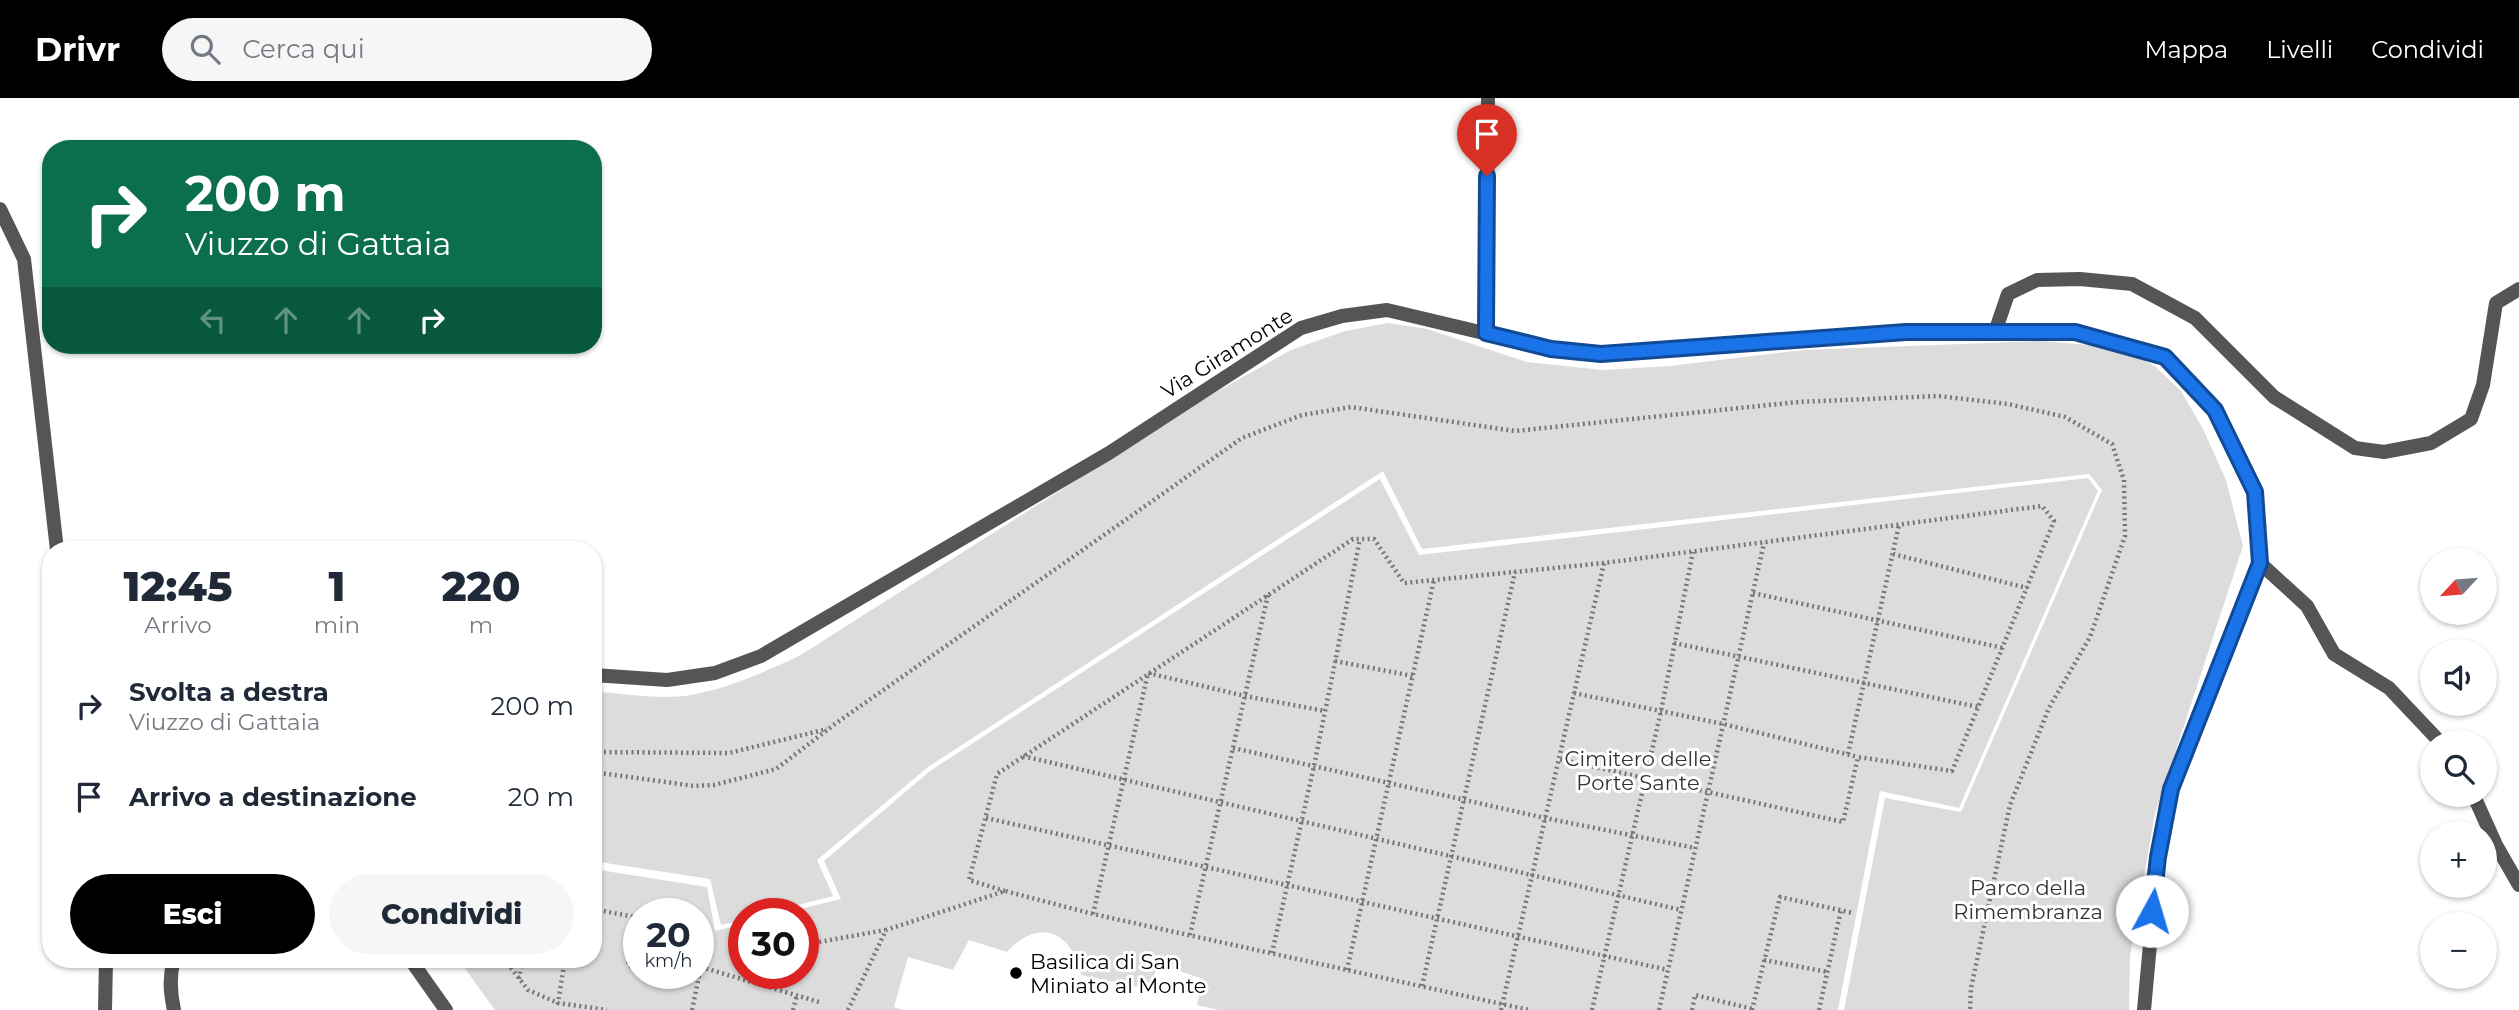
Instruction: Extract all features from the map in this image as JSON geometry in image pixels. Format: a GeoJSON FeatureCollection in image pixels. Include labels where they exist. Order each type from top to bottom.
{"type":"FeatureCollection","features":[{"type":"Feature","properties":{"kind":"street"},"geometry":{"type":"LineString","coordinates":[[1486,333],[1488,98]]}},
{"type":"Feature","properties":{"kind":"street"},"geometry":{"type":"LineString","coordinates":[[0,209],[24,259],[56,541]]}},
{"type":"Feature","properties":{"kind":"street"},"geometry":{"type":"LineString","coordinates":[[1995,332],[2008,294],[2036,280],[2080,279],[2132,284],[2195,318],[2241,367],[2274,397],[2355,448],[2384,452],[2431,443],[2471,419],[2483,385],[2496,303],[2519,289]]}},
{"type":"Feature","properties":{"kind":"street","name":"Via Giramonte"},"geometry":{"type":"LineString","coordinates":[[602,676],[667,680],[715,673],[761,656],[1109,453],[1301,328],[1342,316],[1387,310],[1551,349],[1601,354],[1906,332],[2075,332],[2165,357],[2215,410],[2255,492],[2260,563],[2171,789],[2158,857],[2144,1010]]}},
{"type":"Feature","properties":{"kind":"street"},"geometry":{"type":"LineString","coordinates":[[2260,563],[2307,606],[2334,654],[2389,688],[2429,730]]}},
{"type":"Feature","properties":{"kind":"street"},"geometry":{"type":"LineString","coordinates":[[2479,807],[2496,845],[2519,885]]}},
{"type":"Feature","properties":{"kind":"street"},"geometry":{"type":"LineString","coordinates":[[105,1010],[106,968]]}},
{"type":"Feature","properties":{"kind":"street"},"geometry":{"type":"LineString","coordinates":[[172,968],[170,981],[174,1010]]}},
{"type":"Feature","properties":{"kind":"street"},"geometry":{"type":"LineString","coordinates":[[416,968],[446,1010]]}},
{"type":"Feature","properties":{"kind":"path"},"geometry":{"type":"LineString","coordinates":[[602,773],[694,786],[714,785],[776,769],[830,728],[1242,438],[1302,415],[1351,407],[1514,431],[1798,401],[1938,396],[2008,404],[2065,417],[2112,444],[2124,481],[2125,536],[2090,637],[2049,708],[2010,805],[1971,988],[1970,1010]]}},
{"type":"Feature","properties":{"kind":"path"},"geometry":{"type":"LineString","coordinates":[[1529,1010],[1501,1007],[1422,986],[1093,914],[969,880],[997,774],[1353,538],[1374,539],[1404,583],[1604,563],[2042,506],[2054,521],[1952,771],[1858,757],[1723,724],[1574,693]]}},
{"type":"Feature","properties":{"kind":"path"},"geometry":{"type":"LineString","coordinates":[[1848,754],[1899,525]]}},
{"type":"Feature","properties":{"kind":"path"},"geometry":{"type":"LineString","coordinates":[[1272,953],[1314,766],[1360,538]]}},
{"type":"Feature","properties":{"kind":"path"},"geometry":{"type":"LineString","coordinates":[[1659,1010],[1764,543]]}},
{"type":"Feature","properties":{"kind":"path"},"geometry":{"type":"LineString","coordinates":[[1592,1010],[1661,711],[1693,552]]}},
{"type":"Feature","properties":{"kind":"path"},"geometry":{"type":"LineString","coordinates":[[1893,554],[2027,588]]}},
{"type":"Feature","properties":{"kind":"path"},"geometry":{"type":"LineString","coordinates":[[1501,1007],[1604,563]]}},
{"type":"Feature","properties":{"kind":"path"},"geometry":{"type":"LineString","coordinates":[[1422,986],[1515,572]]}},
{"type":"Feature","properties":{"kind":"path"},"geometry":{"type":"LineString","coordinates":[[1347,970],[1434,580]]}},
{"type":"Feature","properties":{"kind":"path"},"geometry":{"type":"LineString","coordinates":[[1753,593],[2003,648]]}},
{"type":"Feature","properties":{"kind":"path"},"geometry":{"type":"LineString","coordinates":[[1190,935],[1268,594]]}},
{"type":"Feature","properties":{"kind":"path"},"geometry":{"type":"LineString","coordinates":[[1674,643],[1978,707]]}},
{"type":"Feature","properties":{"kind":"path"},"geometry":{"type":"LineString","coordinates":[[1335,661],[1413,677]]}},
{"type":"Feature","properties":{"kind":"path"},"geometry":{"type":"LineString","coordinates":[[1148,673],[1245,696],[1325,710]]}},
{"type":"Feature","properties":{"kind":"path"},"geometry":{"type":"LineString","coordinates":[[1093,914],[1148,673]]}},
{"type":"Feature","properties":{"kind":"path"},"geometry":{"type":"LineString","coordinates":[[602,752],[729,753],[830,728]]}},
{"type":"Feature","properties":{"kind":"path"},"geometry":{"type":"LineString","coordinates":[[1233,748],[1545,818],[1695,848]]}},
{"type":"Feature","properties":{"kind":"path"},"geometry":{"type":"LineString","coordinates":[[1022,756],[1681,910]]}},
{"type":"Feature","properties":{"kind":"path"},"geometry":{"type":"LineString","coordinates":[[1559,758],[1843,822],[1858,757]]}},
{"type":"Feature","properties":{"kind":"path"},"geometry":{"type":"LineString","coordinates":[[986,818],[1288,883],[1668,970]]}},
{"type":"Feature","properties":{"kind":"path"},"geometry":{"type":"LineString","coordinates":[[819,942],[886,930],[1005,891]]}},
{"type":"Feature","properties":{"kind":"path"},"geometry":{"type":"LineString","coordinates":[[1692,1010],[1695,995],[1752,1009],[1780,897],[1853,913]]}},
{"type":"Feature","properties":{"kind":"path"},"geometry":{"type":"LineString","coordinates":[[602,911],[623,915]]}},
{"type":"Feature","properties":{"kind":"path"},"geometry":{"type":"LineString","coordinates":[[1819,1010],[1841,911]]}},
{"type":"Feature","properties":{"kind":"path"},"geometry":{"type":"LineString","coordinates":[[848,1010],[886,930]]}},
{"type":"Feature","properties":{"kind":"path"},"geometry":{"type":"LineString","coordinates":[[1764,960],[1828,972]]}},
{"type":"Feature","properties":{"kind":"path"},"geometry":{"type":"LineString","coordinates":[[511,968],[528,990],[558,1003],[607,1010]]}},
{"type":"Feature","properties":{"kind":"path"},"geometry":{"type":"LineString","coordinates":[[519,979],[521,968]]}},
{"type":"Feature","properties":{"kind":"path"},"geometry":{"type":"LineString","coordinates":[[558,1003],[564,968]]}},
{"type":"Feature","properties":{"kind":"path"},"geometry":{"type":"LineString","coordinates":[[714,971],[820,1002]]}},
{"type":"Feature","properties":{"kind":"path"},"geometry":{"type":"LineString","coordinates":[[692,1010],[696,989]]}},
{"type":"Feature","properties":{"kind":"path"},"geometry":{"type":"LineString","coordinates":[[793,1010],[797,995]]}},
{"type":"Feature","properties":{"kind":"green space","name":"Parco della Rimembranza"},"geometry":{"type":"Polygon","coordinates":[[[1388,323],[1427,329],[1527,362],[1603,370],[1670,366],[1804,350],[2040,341],[2103,346],[2135,355],[2156,367],[2181,391],[2203,429],[2226,480],[2243,546],[2155,814],[2130,956],[2129,1010],[1844,1010],[1885,798],[1961,812],[2102,490],[2089,474],[1422,549],[1383,471],[928,767],[817,860],[833,896],[819,900],[728,898],[728,923],[721,925],[710,879],[602,862],[602,692],[655,697],[691,695],[733,684],[799,656],[1211,395],[1291,350],[1345,331],[1388,323]]]}},
{"type":"Feature","properties":{"kind":"green space","name":"Cimitero delle Porte Sante"},"geometry":{"type":"Polygon","coordinates":[[[2088,478],[2098,491],[1959,808],[1880,791],[1838,1010],[1219,1010],[1197,1005],[1203,979],[1159,964],[1148,989],[1081,975],[1077,960],[1062,939],[1042,932],[1019,941],[1007,952],[969,940],[953,970],[908,957],[894,1007],[903,1010],[495,1010],[465,968],[602,968],[602,870],[707,887],[709,898],[623,898],[623,989],[714,989],[714,926],[715,931],[728,928],[728,989],[819,989],[819,904],[841,899],[824,861],[930,771],[1380,479],[1419,555],[2088,478]]]}},
{"type":"Feature","properties":{"kind":"place","name":"Basilica di San Miniato al Monte"},"geometry":{"type":"Point","coordinates":[1016,973]}},
{"type":"Feature","properties":{"kind":"route"},"geometry":{"type":"LineString","coordinates":[[1487,176],[1486,333],[1551,349],[1601,354],[1906,332],[2075,332],[2165,357],[2215,410],[2255,492],[2260,563],[2171,789],[2158,857],[2152,911]]}}]}
